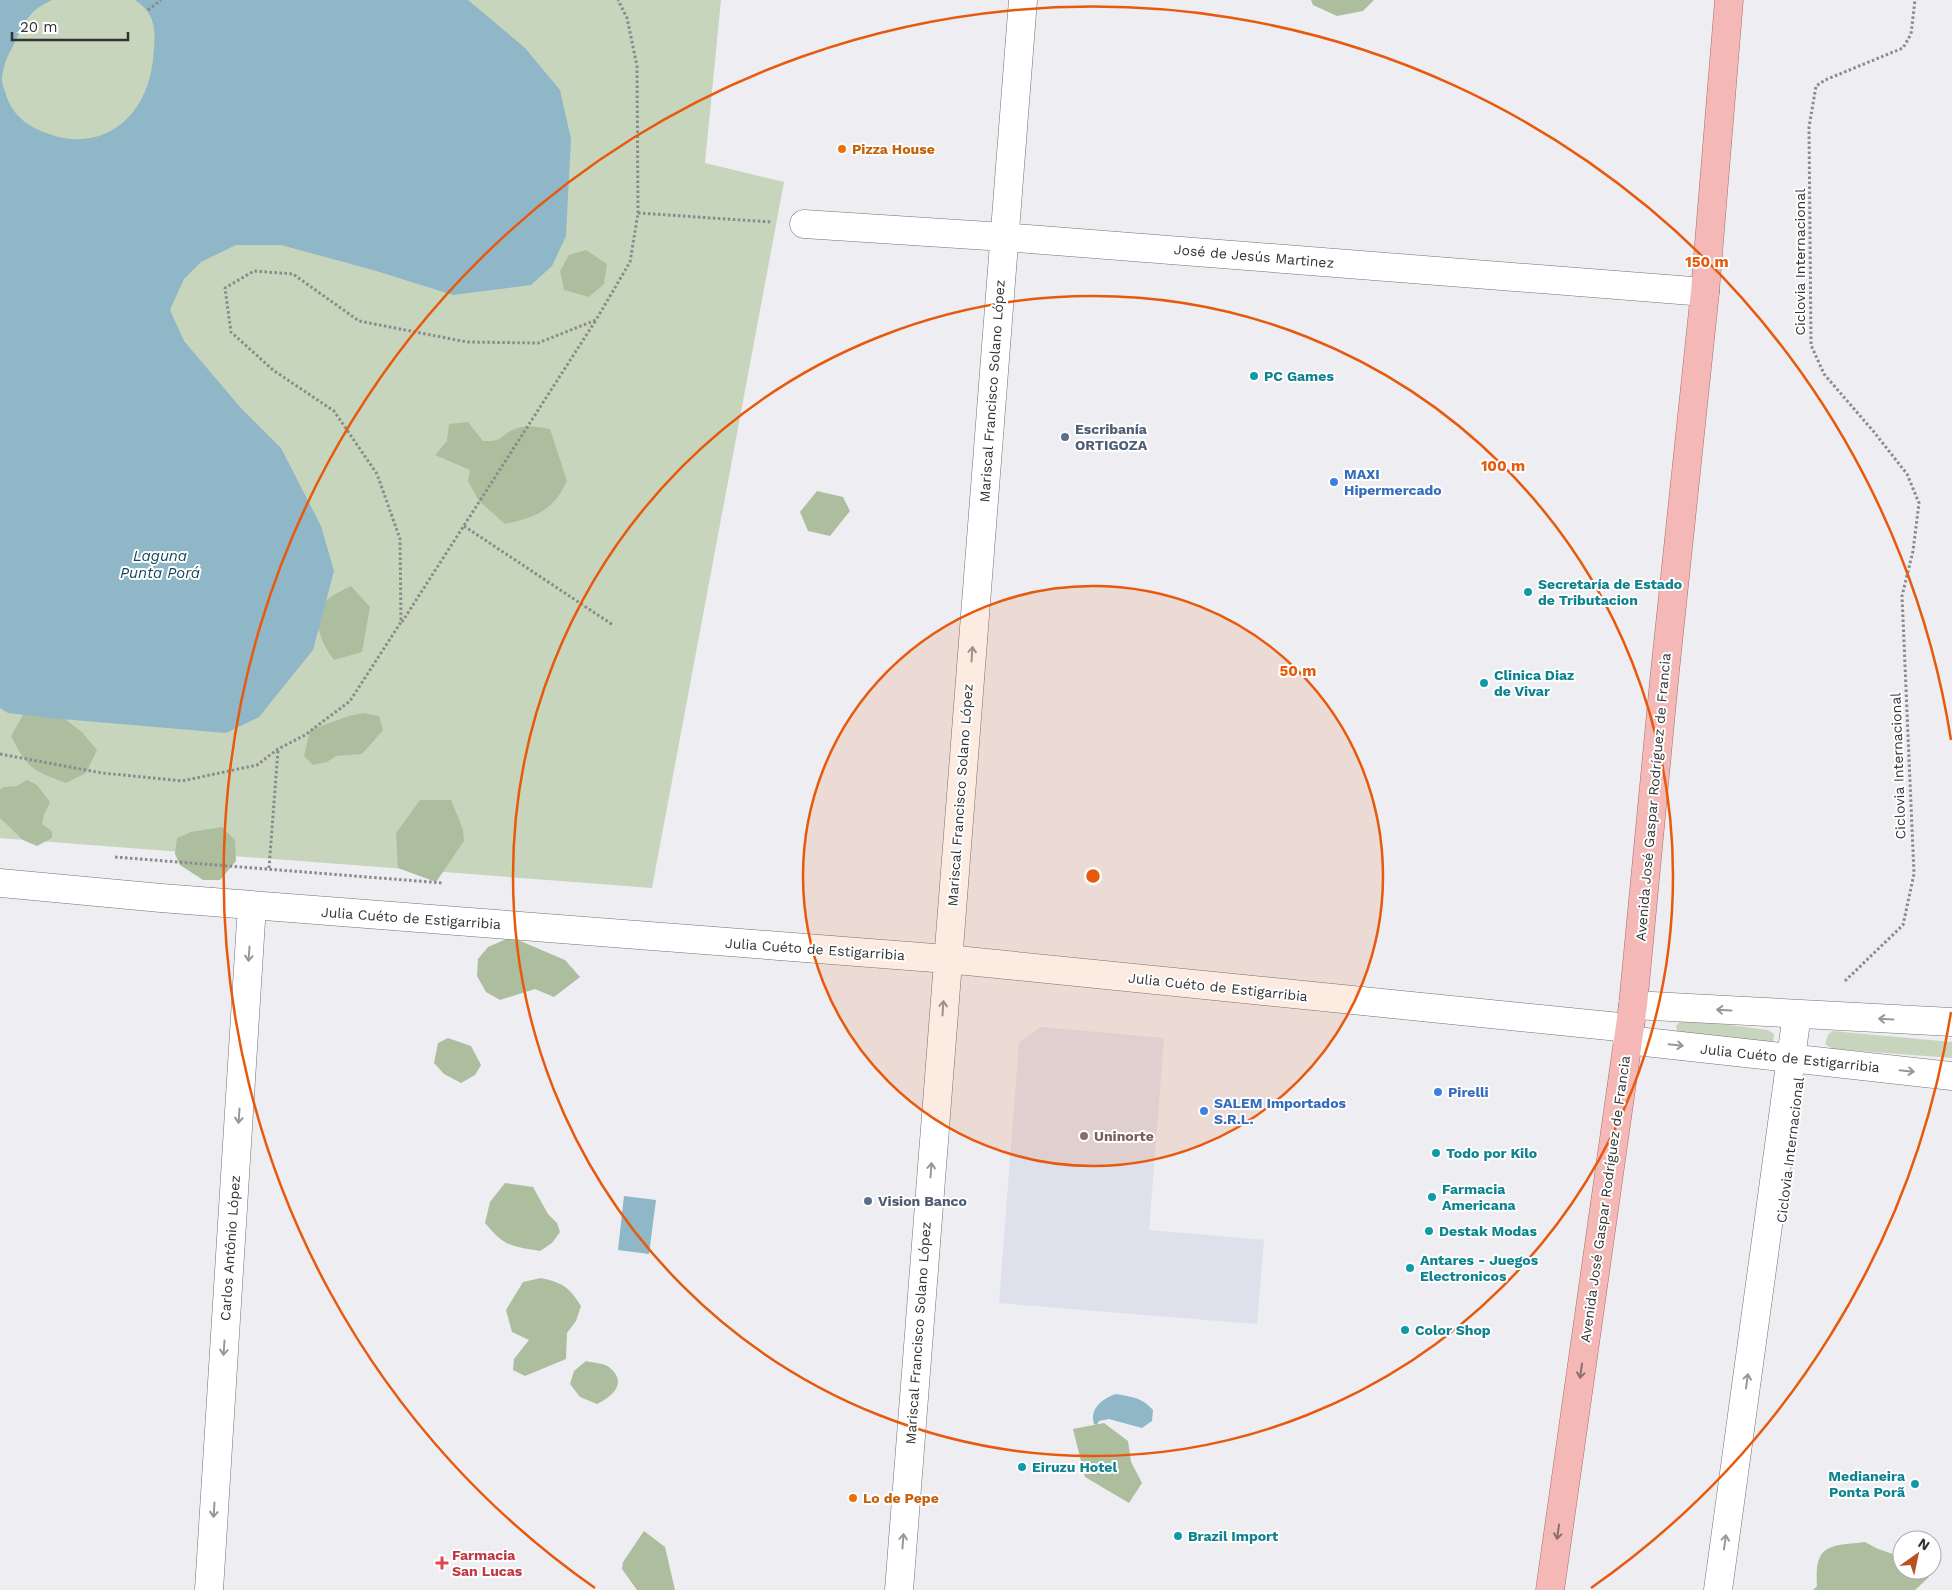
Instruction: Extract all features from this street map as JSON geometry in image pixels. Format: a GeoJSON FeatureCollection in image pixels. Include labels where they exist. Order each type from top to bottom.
{"type":"FeatureCollection","features":[{"type":"Feature","properties":{"kind":"main road","name":"Avenida José Gaspar Rodríguez de Francia"},"geometry":{"type":"LineString","coordinates":[[1550,1590],[1630,1024],[1705,292],[1728,0]]}},
{"type":"Feature","properties":{"kind":"street","name":"Mariscal Francisco Solano López"},"geometry":{"type":"LineString","coordinates":[[899,1590],[1023,0]]}},
{"type":"Feature","properties":{"kind":"street","name":"José de Jesús Martinez"},"geometry":{"type":"LineString","coordinates":[[804,224],[1004,237],[1705,292]]}},
{"type":"Feature","properties":{"kind":"street","name":"Julia Cuéto de Estigarribia"},"geometry":{"type":"LineString","coordinates":[[0,883],[259,906],[947,959],[1630,1024],[1791,1058],[1952,1076]]}},
{"type":"Feature","properties":{"kind":"street","name":"Carlos Antônio López"},"geometry":{"type":"LineString","coordinates":[[209,1590],[259,906]]}},
{"type":"Feature","properties":{"kind":"street","name":"Julia Cuéto de Estigarribia"},"geometry":{"type":"LineString","coordinates":[[1630,1024],[1797,1014],[1952,1022]]}},
{"type":"Feature","properties":{"kind":"street"},"geometry":{"type":"LineString","coordinates":[[1718,1590],[1797,1014]]}},
{"type":"Feature","properties":{"kind":"path"},"geometry":{"type":"LineString","coordinates":[[148,10],[161,0]]}},
{"type":"Feature","properties":{"kind":"path"},"geometry":{"type":"LineString","coordinates":[[0,754],[102,772],[182,781],[257,766],[278,749],[304,735],[350,701],[596,320],[630,262],[638,214],[637,66],[627,18],[618,0]]}},
{"type":"Feature","properties":{"kind":"path","name":"Ciclovia Internacional"},"geometry":{"type":"LineString","coordinates":[[1825,1015],[1835,992],[1860,965],[1904,925],[1914,874],[1902,596],[1913,551],[1919,503],[1906,474],[1874,432],[1824,374],[1811,345],[1809,127],[1816,86],[1825,80],[1903,48],[1911,34],[1915,0]]}},
{"type":"Feature","properties":{"kind":"path"},"geometry":{"type":"LineString","coordinates":[[638,214],[804,224]]}},
{"type":"Feature","properties":{"kind":"path"},"geometry":{"type":"LineString","coordinates":[[401,622],[400,539],[377,474],[334,410],[273,370],[231,332],[225,288],[254,271],[293,274],[359,321],[467,342],[538,342],[596,320]]}},
{"type":"Feature","properties":{"kind":"path"},"geometry":{"type":"LineString","coordinates":[[464,526],[613,625]]}},
{"type":"Feature","properties":{"kind":"path"},"geometry":{"type":"LineString","coordinates":[[259,906],[278,749]]}},
{"type":"Feature","properties":{"kind":"shaded area","name":"Uninorte"},"geometry":{"type":"Polygon","coordinates":[[[1041,1027],[1164,1038],[1149,1230],[1264,1240],[1257,1324],[999,1303],[1019,1042],[1041,1027]]]}},
{"type":"Feature","properties":{"kind":"green space"},"geometry":{"type":"Polygon","coordinates":[[[0,0],[721,0],[705,163],[784,182],[652,888],[0,838],[0,0]]]}},
{"type":"Feature","properties":{"kind":"green space"},"geometry":{"type":"Polygon","coordinates":[[[1311,0],[1374,0],[1363,11],[1337,16],[1313,5],[1311,0]]]}},
{"type":"Feature","properties":{"kind":"green space"},"geometry":{"type":"Polygon","coordinates":[[[586,250],[607,264],[604,284],[589,297],[564,290],[560,271],[569,255],[586,250]]]}},
{"type":"Feature","properties":{"kind":"green space"},"geometry":{"type":"Polygon","coordinates":[[[468,422],[483,441],[498,439],[519,427],[532,426],[550,429],[567,481],[556,499],[535,515],[505,524],[479,501],[468,481],[470,470],[435,455],[447,441],[449,424],[468,422]]]}},
{"type":"Feature","properties":{"kind":"green space"},"geometry":{"type":"Polygon","coordinates":[[[817,491],[843,497],[850,511],[830,536],[808,531],[800,512],[817,491]]]}},
{"type":"Feature","properties":{"kind":"green space"},"geometry":{"type":"Polygon","coordinates":[[[351,586],[370,607],[362,652],[334,660],[325,646],[319,630],[318,614],[327,600],[351,586]]]}},
{"type":"Feature","properties":{"kind":"green space"},"geometry":{"type":"Polygon","coordinates":[[[49,707],[82,732],[97,750],[86,773],[66,783],[45,775],[32,767],[22,755],[11,736],[27,708],[49,707]]]}},
{"type":"Feature","properties":{"kind":"green space"},"geometry":{"type":"Polygon","coordinates":[[[363,713],[379,716],[383,730],[362,754],[336,756],[327,762],[313,765],[304,756],[310,730],[363,713]]]}},
{"type":"Feature","properties":{"kind":"green space"},"geometry":{"type":"Polygon","coordinates":[[[27,780],[37,785],[50,802],[42,824],[52,831],[52,838],[37,846],[23,840],[0,818],[0,790],[3,787],[17,786],[27,780]]]}},
{"type":"Feature","properties":{"kind":"green space"},"geometry":{"type":"Polygon","coordinates":[[[420,800],[451,800],[463,829],[464,841],[436,882],[398,868],[396,833],[420,800]]]}},
{"type":"Feature","properties":{"kind":"green space"},"geometry":{"type":"Polygon","coordinates":[[[222,827],[235,840],[236,861],[220,880],[203,880],[180,865],[175,854],[177,838],[191,832],[222,827]]]}},
{"type":"Feature","properties":{"kind":"green space"},"geometry":{"type":"Polygon","coordinates":[[[511,937],[565,960],[580,977],[554,997],[535,989],[500,1000],[486,992],[477,976],[478,959],[488,947],[511,937]]]}},
{"type":"Feature","properties":{"kind":"green space"},"geometry":{"type":"Polygon","coordinates":[[[1682,1019],[1768,1030],[1774,1034],[1773,1043],[1678,1035],[1676,1026],[1682,1019]]]}},
{"type":"Feature","properties":{"kind":"green space"},"geometry":{"type":"Polygon","coordinates":[[[1832,1031],[1952,1042],[1952,1058],[1833,1049],[1825,1044],[1828,1035],[1832,1031]]]}},
{"type":"Feature","properties":{"kind":"green space"},"geometry":{"type":"Polygon","coordinates":[[[448,1038],[471,1046],[481,1065],[475,1075],[461,1083],[444,1074],[434,1063],[438,1043],[448,1038]]]}},
{"type":"Feature","properties":{"kind":"green space"},"geometry":{"type":"Polygon","coordinates":[[[505,1183],[533,1187],[548,1214],[557,1223],[560,1232],[552,1243],[540,1251],[509,1244],[498,1237],[485,1223],[490,1202],[505,1183]]]}},
{"type":"Feature","properties":{"kind":"green space"},"geometry":{"type":"Polygon","coordinates":[[[541,1278],[565,1287],[573,1294],[581,1306],[576,1321],[567,1333],[566,1359],[525,1376],[513,1370],[514,1359],[529,1340],[512,1332],[506,1310],[523,1282],[541,1278]]]}},
{"type":"Feature","properties":{"kind":"green space"},"geometry":{"type":"Polygon","coordinates":[[[586,1361],[608,1366],[618,1379],[616,1389],[608,1398],[597,1404],[580,1397],[570,1384],[574,1371],[586,1361]]]}},
{"type":"Feature","properties":{"kind":"green space"},"geometry":{"type":"Polygon","coordinates":[[[1104,1423],[1128,1441],[1131,1462],[1142,1483],[1129,1503],[1085,1477],[1073,1429],[1104,1423]]]}},
{"type":"Feature","properties":{"kind":"green space"},"geometry":{"type":"Polygon","coordinates":[[[644,1531],[665,1547],[675,1590],[637,1590],[622,1569],[623,1562],[644,1531]]]}},
{"type":"Feature","properties":{"kind":"green space"},"geometry":{"type":"Polygon","coordinates":[[[1865,1542],[1892,1554],[1892,1580],[1926,1580],[1915,1590],[1813,1590],[1817,1586],[1818,1562],[1822,1554],[1827,1549],[1865,1542]]]}},
{"type":"Feature","properties":{"kind":"water","name":"Laguna Punta Porá"},"geometry":{"type":"Polygon","coordinates":[[[0,0],[52,0],[35,10],[24,24],[7,59],[2,80],[10,104],[25,122],[35,129],[62,138],[82,139],[100,136],[116,128],[130,116],[141,100],[149,82],[155,34],[152,19],[143,6],[135,0],[468,0],[525,48],[560,90],[571,139],[566,236],[552,266],[531,285],[453,295],[373,270],[281,245],[236,245],[201,262],[184,279],[170,310],[184,341],[240,407],[281,448],[321,526],[334,571],[313,650],[259,717],[226,733],[50,718],[8,713],[0,708],[0,0]]]}},
{"type":"Feature","properties":{"kind":"water"},"geometry":{"type":"Polygon","coordinates":[[[624,1196],[656,1200],[649,1254],[618,1250],[624,1196]]]}},
{"type":"Feature","properties":{"kind":"water"},"geometry":{"type":"Polygon","coordinates":[[[1116,1394],[1145,1402],[1153,1410],[1152,1421],[1142,1428],[1109,1419],[1099,1421],[1097,1425],[1094,1424],[1095,1409],[1106,1398],[1116,1394]]]}},
{"type":"Feature","properties":{"kind":"place","name":"Pizza House"},"geometry":{"type":"Point","coordinates":[842,149]}},
{"type":"Feature","properties":{"kind":"place","name":"PC Games"},"geometry":{"type":"Point","coordinates":[1254,376]}},
{"type":"Feature","properties":{"kind":"place","name":"Escribanía ORTIGOZA"},"geometry":{"type":"Point","coordinates":[1065,437]}},
{"type":"Feature","properties":{"kind":"place","name":"MAXI Hipermercado"},"geometry":{"type":"Point","coordinates":[1334,482]}},
{"type":"Feature","properties":{"kind":"place","name":"Secretaría de Estado de Tributacion"},"geometry":{"type":"Point","coordinates":[1528,592]}},
{"type":"Feature","properties":{"kind":"place","name":"Clinica Diaz de Vivar"},"geometry":{"type":"Point","coordinates":[1484,683]}},
{"type":"Feature","properties":{"kind":"place","name":"Pirelli"},"geometry":{"type":"Point","coordinates":[1438,1092]}},
{"type":"Feature","properties":{"kind":"place","name":"SALEM Importados S.R.L."},"geometry":{"type":"Point","coordinates":[1204,1111]}},
{"type":"Feature","properties":{"kind":"place","name":"Uninorte"},"geometry":{"type":"Point","coordinates":[1084,1136]}},
{"type":"Feature","properties":{"kind":"place","name":"Todo por Kilo"},"geometry":{"type":"Point","coordinates":[1436,1153]}},
{"type":"Feature","properties":{"kind":"place","name":"Farmacia Americana"},"geometry":{"type":"Point","coordinates":[1432,1197]}},
{"type":"Feature","properties":{"kind":"place","name":"Vision Banco"},"geometry":{"type":"Point","coordinates":[868,1201]}},
{"type":"Feature","properties":{"kind":"place","name":"Destak Modas"},"geometry":{"type":"Point","coordinates":[1429,1231]}},
{"type":"Feature","properties":{"kind":"place","name":"Antares - Juegos Electronicos"},"geometry":{"type":"Point","coordinates":[1410,1268]}},
{"type":"Feature","properties":{"kind":"place","name":"Color Shop"},"geometry":{"type":"Point","coordinates":[1405,1330]}},
{"type":"Feature","properties":{"kind":"place","name":"Eiruzu Hotel"},"geometry":{"type":"Point","coordinates":[1022,1467]}},
{"type":"Feature","properties":{"kind":"place","name":"Medianeira Ponta Porã"},"geometry":{"type":"Point","coordinates":[1915,1484]}},
{"type":"Feature","properties":{"kind":"place","name":"Lo de Pepe"},"geometry":{"type":"Point","coordinates":[853,1498]}},
{"type":"Feature","properties":{"kind":"place","name":"Brazil Import"},"geometry":{"type":"Point","coordinates":[1178,1536]}},
{"type":"Feature","properties":{"kind":"place","name":"Farmacia San Lucas"},"geometry":{"type":"Point","coordinates":[442,1563]}}]}
